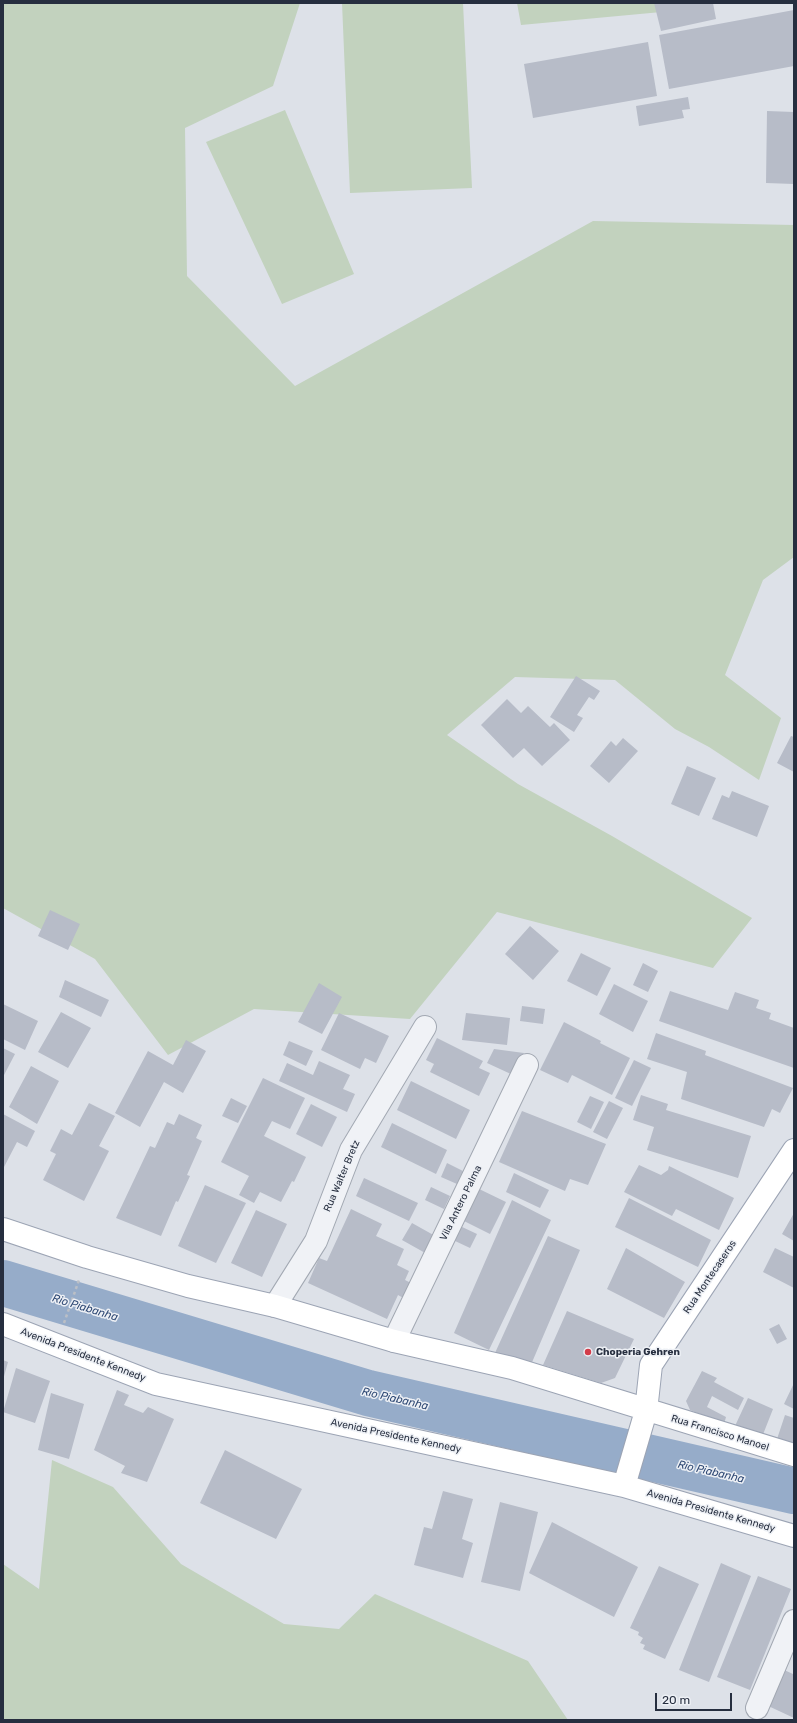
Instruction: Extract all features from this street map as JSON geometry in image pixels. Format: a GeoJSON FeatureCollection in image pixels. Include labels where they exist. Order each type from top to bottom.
{"type":"FeatureCollection","features":[{"type":"Feature","properties":{"kind":"main road","name":"Rua Montecaseros"},"geometry":{"type":"LineString","coordinates":[[624,1486],[646,1411],[651,1365],[794,1150]]}},
{"type":"Feature","properties":{"kind":"main road"},"geometry":{"type":"LineString","coordinates":[[3,1229],[88,1257],[188,1286],[275,1306],[394,1341],[512,1368],[646,1411]]}},
{"type":"Feature","properties":{"kind":"main road","name":"Avenida Presidente Kennedy"},"geometry":{"type":"LineString","coordinates":[[3,1324],[156,1384],[624,1486],[794,1536]]}},
{"type":"Feature","properties":{"kind":"main road","name":"Rua Francisco Manoel"},"geometry":{"type":"LineString","coordinates":[[646,1411],[794,1455]]}},
{"type":"Feature","properties":{"kind":"street","name":"Rua Walter Bretz"},"geometry":{"type":"LineString","coordinates":[[275,1306],[316,1241],[351,1150],[425,1027]]}},
{"type":"Feature","properties":{"kind":"street","name":"Vila Antero Palma"},"geometry":{"type":"LineString","coordinates":[[394,1341],[527,1065]]}},
{"type":"Feature","properties":{"kind":"street"},"geometry":{"type":"LineString","coordinates":[[757,1708],[794,1620]]}},
{"type":"Feature","properties":{"kind":"path"},"geometry":{"type":"LineString","coordinates":[[56,1344],[88,1257]]}},
{"type":"Feature","properties":{"kind":"green space"},"geometry":{"type":"Polygon","coordinates":[[[3,3],[300,3],[273,86],[185,128],[187,276],[295,386],[593,221],[794,225],[794,557],[763,580],[725,675],[781,718],[759,780],[709,747],[675,729],[615,680],[515,677],[447,735],[518,784],[612,836],[752,918],[713,968],[497,912],[410,1019],[254,1009],[168,1055],[95,959],[3,908],[3,3]]]}},
{"type":"Feature","properties":{"kind":"green space"},"geometry":{"type":"Polygon","coordinates":[[[342,3],[463,3],[472,188],[350,193],[342,3]]]}},
{"type":"Feature","properties":{"kind":"green space"},"geometry":{"type":"Polygon","coordinates":[[[517,3],[687,3],[683,10],[521,25],[517,3]]]}},
{"type":"Feature","properties":{"kind":"green space"},"geometry":{"type":"Polygon","coordinates":[[[285,110],[354,274],[282,304],[206,142],[285,110]]]}},
{"type":"Feature","properties":{"kind":"green space"},"geometry":{"type":"Polygon","coordinates":[[[52,1460],[113,1487],[181,1564],[284,1624],[339,1629],[375,1594],[528,1661],[568,1720],[3,1720],[3,1564],[39,1589],[52,1460]]]}},
{"type":"Feature","properties":{"kind":"building"},"geometry":{"type":"Polygon","coordinates":[[[654,3],[713,3],[716,19],[661,31],[654,3]]]}},
{"type":"Feature","properties":{"kind":"building"},"geometry":{"type":"Polygon","coordinates":[[[794,10],[794,66],[669,89],[659,35],[794,10]]]}},
{"type":"Feature","properties":{"kind":"building"},"geometry":{"type":"Polygon","coordinates":[[[648,42],[657,96],[533,118],[524,64],[648,42]]]}},
{"type":"Feature","properties":{"kind":"building"},"geometry":{"type":"Polygon","coordinates":[[[688,97],[690,109],[682,110],[684,118],[639,126],[636,106],[688,97]]]}},
{"type":"Feature","properties":{"kind":"building"},"geometry":{"type":"Polygon","coordinates":[[[767,111],[794,112],[794,184],[766,183],[767,111]]]}},
{"type":"Feature","properties":{"kind":"building"},"geometry":{"type":"Polygon","coordinates":[[[576,676],[600,691],[594,700],[589,697],[577,715],[583,718],[574,732],[550,717],[576,676]]]}},
{"type":"Feature","properties":{"kind":"building"},"geometry":{"type":"Polygon","coordinates":[[[507,699],[521,713],[528,706],[550,727],[554,723],[570,740],[542,766],[524,748],[513,758],[481,725],[507,699]]]}},
{"type":"Feature","properties":{"kind":"building"},"geometry":{"type":"Polygon","coordinates":[[[791,736],[794,737],[794,772],[777,763],[791,736]]]}},
{"type":"Feature","properties":{"kind":"building"},"geometry":{"type":"Polygon","coordinates":[[[623,738],[638,751],[609,783],[590,766],[611,741],[616,746],[623,738]]]}},
{"type":"Feature","properties":{"kind":"building"},"geometry":{"type":"Polygon","coordinates":[[[687,766],[716,778],[699,816],[671,804],[687,766]]]}},
{"type":"Feature","properties":{"kind":"building"},"geometry":{"type":"Polygon","coordinates":[[[732,791],[769,806],[757,837],[712,819],[722,795],[729,798],[732,791]]]}},
{"type":"Feature","properties":{"kind":"building"},"geometry":{"type":"Polygon","coordinates":[[[50,910],[80,924],[68,950],[38,936],[50,910]]]}},
{"type":"Feature","properties":{"kind":"building"},"geometry":{"type":"Polygon","coordinates":[[[530,926],[559,951],[533,980],[505,954],[530,926]]]}},
{"type":"Feature","properties":{"kind":"building"},"geometry":{"type":"Polygon","coordinates":[[[581,953],[611,968],[597,996],[567,981],[581,953]]]}},
{"type":"Feature","properties":{"kind":"building"},"geometry":{"type":"Polygon","coordinates":[[[643,963],[658,971],[648,992],[633,985],[643,963]]]}},
{"type":"Feature","properties":{"kind":"building"},"geometry":{"type":"Polygon","coordinates":[[[65,980],[109,1000],[101,1017],[59,997],[65,980]]]}},
{"type":"Feature","properties":{"kind":"building"},"geometry":{"type":"Polygon","coordinates":[[[319,983],[342,997],[322,1034],[298,1022],[319,983]]]}},
{"type":"Feature","properties":{"kind":"building"},"geometry":{"type":"Polygon","coordinates":[[[614,984],[648,1001],[633,1032],[599,1014],[614,984]]]}},
{"type":"Feature","properties":{"kind":"building"},"geometry":{"type":"Polygon","coordinates":[[[670,991],[728,1010],[735,992],[759,1000],[756,1008],[771,1013],[769,1019],[794,1028],[794,1068],[659,1021],[670,991]]]}},
{"type":"Feature","properties":{"kind":"building"},"geometry":{"type":"Polygon","coordinates":[[[3,1004],[38,1021],[25,1050],[3,1039],[3,1004]]]}},
{"type":"Feature","properties":{"kind":"building"},"geometry":{"type":"Polygon","coordinates":[[[522,1006],[545,1009],[543,1024],[520,1021],[522,1006]]]}},
{"type":"Feature","properties":{"kind":"building"},"geometry":{"type":"Polygon","coordinates":[[[61,1012],[91,1028],[68,1068],[38,1052],[61,1012]]]}},
{"type":"Feature","properties":{"kind":"building"},"geometry":{"type":"Polygon","coordinates":[[[339,1013],[389,1036],[376,1063],[365,1058],[360,1069],[321,1050],[339,1013]]]}},
{"type":"Feature","properties":{"kind":"building"},"geometry":{"type":"Polygon","coordinates":[[[466,1013],[510,1018],[507,1045],[462,1040],[466,1013]]]}},
{"type":"Feature","properties":{"kind":"building"},"geometry":{"type":"Polygon","coordinates":[[[564,1022],[630,1058],[612,1095],[572,1075],[568,1083],[540,1070],[564,1022]]]}},
{"type":"Feature","properties":{"kind":"building"},"geometry":{"type":"Polygon","coordinates":[[[656,1033],[706,1051],[705,1055],[793,1088],[780,1113],[772,1109],[764,1127],[681,1099],[687,1072],[647,1059],[656,1033]]]}},
{"type":"Feature","properties":{"kind":"building"},"geometry":{"type":"Polygon","coordinates":[[[437,1038],[483,1061],[479,1068],[490,1073],[479,1096],[430,1072],[434,1064],[426,1060],[437,1038]]]}},
{"type":"Feature","properties":{"kind":"building"},"geometry":{"type":"Polygon","coordinates":[[[186,1040],[206,1051],[183,1093],[164,1082],[140,1127],[115,1113],[148,1051],[173,1065],[186,1040]]]}},
{"type":"Feature","properties":{"kind":"building"},"geometry":{"type":"Polygon","coordinates":[[[289,1041],[313,1051],[306,1066],[283,1055],[289,1041]]]}},
{"type":"Feature","properties":{"kind":"building"},"geometry":{"type":"Polygon","coordinates":[[[3,1048],[15,1054],[3,1077],[3,1048]]]}},
{"type":"Feature","properties":{"kind":"building"},"geometry":{"type":"Polygon","coordinates":[[[494,1049],[524,1053],[513,1075],[487,1063],[494,1049]]]}},
{"type":"Feature","properties":{"kind":"building"},"geometry":{"type":"Polygon","coordinates":[[[634,1060],[651,1068],[632,1106],[615,1098],[634,1060]]]}},
{"type":"Feature","properties":{"kind":"building"},"geometry":{"type":"Polygon","coordinates":[[[319,1061],[350,1075],[343,1089],[355,1094],[347,1112],[279,1081],[287,1063],[313,1075],[319,1061]]]}},
{"type":"Feature","properties":{"kind":"building"},"geometry":{"type":"Polygon","coordinates":[[[31,1066],[59,1081],[37,1124],[9,1107],[31,1066]]]}},
{"type":"Feature","properties":{"kind":"building"},"geometry":{"type":"Polygon","coordinates":[[[263,1078],[305,1098],[290,1129],[272,1121],[264,1136],[306,1157],[294,1182],[292,1181],[281,1202],[260,1192],[254,1203],[239,1195],[249,1176],[221,1162],[263,1078]]]}},
{"type":"Feature","properties":{"kind":"building"},"geometry":{"type":"Polygon","coordinates":[[[411,1081],[470,1110],[456,1139],[397,1110],[411,1081]]]}},
{"type":"Feature","properties":{"kind":"building"},"geometry":{"type":"Polygon","coordinates":[[[641,1095],[668,1104],[666,1110],[751,1136],[738,1178],[647,1150],[654,1127],[633,1120],[641,1095]]]}},
{"type":"Feature","properties":{"kind":"building"},"geometry":{"type":"Polygon","coordinates":[[[590,1096],[604,1102],[591,1129],[577,1122],[590,1096]]]}},
{"type":"Feature","properties":{"kind":"building"},"geometry":{"type":"Polygon","coordinates":[[[231,1098],[247,1106],[238,1123],[222,1116],[231,1098]]]}},
{"type":"Feature","properties":{"kind":"building"},"geometry":{"type":"Polygon","coordinates":[[[609,1101],[623,1108],[607,1139],[593,1132],[609,1101]]]}},
{"type":"Feature","properties":{"kind":"building"},"geometry":{"type":"Polygon","coordinates":[[[89,1103],[115,1116],[99,1146],[109,1151],[84,1201],[43,1180],[56,1154],[50,1151],[61,1129],[72,1135],[89,1103]]]}},
{"type":"Feature","properties":{"kind":"building"},"geometry":{"type":"Polygon","coordinates":[[[311,1104],[337,1117],[322,1147],[296,1134],[311,1104]]]}},
{"type":"Feature","properties":{"kind":"building"},"geometry":{"type":"Polygon","coordinates":[[[522,1111],[606,1144],[588,1185],[570,1179],[565,1191],[499,1162],[522,1111]]]}},
{"type":"Feature","properties":{"kind":"building"},"geometry":{"type":"Polygon","coordinates":[[[3,1114],[35,1131],[27,1147],[17,1142],[3,1169],[3,1114]]]}},
{"type":"Feature","properties":{"kind":"building"},"geometry":{"type":"Polygon","coordinates":[[[179,1114],[202,1125],[196,1138],[202,1141],[187,1175],[190,1176],[178,1202],[176,1201],[161,1236],[116,1218],[150,1146],[155,1148],[167,1122],[174,1125],[179,1114]]]}},
{"type":"Feature","properties":{"kind":"building"},"geometry":{"type":"Polygon","coordinates":[[[392,1123],[447,1150],[436,1174],[381,1147],[392,1123]]]}},
{"type":"Feature","properties":{"kind":"building"},"geometry":{"type":"Polygon","coordinates":[[[447,1163],[463,1171],[457,1184],[441,1177],[447,1163]]]}},
{"type":"Feature","properties":{"kind":"building"},"geometry":{"type":"Polygon","coordinates":[[[639,1165],[661,1175],[668,1170],[669,1166],[734,1198],[719,1230],[676,1209],[672,1216],[624,1192],[639,1165]]]}},
{"type":"Feature","properties":{"kind":"building"},"geometry":{"type":"Polygon","coordinates":[[[514,1173],[549,1190],[540,1208],[506,1192],[514,1173]]]}},
{"type":"Feature","properties":{"kind":"building"},"geometry":{"type":"Polygon","coordinates":[[[364,1178],[418,1203],[409,1221],[356,1196],[364,1178]]]}},
{"type":"Feature","properties":{"kind":"building"},"geometry":{"type":"Polygon","coordinates":[[[205,1185],[246,1203],[216,1263],[178,1246],[205,1185]]]}},
{"type":"Feature","properties":{"kind":"building"},"geometry":{"type":"Polygon","coordinates":[[[431,1187],[450,1196],[444,1209],[425,1200],[431,1187]]]}},
{"type":"Feature","properties":{"kind":"building"},"geometry":{"type":"Polygon","coordinates":[[[475,1187],[506,1202],[490,1234],[460,1219],[475,1187]]]}},
{"type":"Feature","properties":{"kind":"building"},"geometry":{"type":"Polygon","coordinates":[[[629,1198],[711,1240],[698,1267],[615,1227],[629,1198]]]}},
{"type":"Feature","properties":{"kind":"building"},"geometry":{"type":"Polygon","coordinates":[[[512,1200],[551,1220],[489,1350],[454,1333],[512,1200]]]}},
{"type":"Feature","properties":{"kind":"building"},"geometry":{"type":"Polygon","coordinates":[[[351,1209],[382,1224],[376,1236],[404,1249],[397,1265],[409,1271],[405,1280],[415,1285],[407,1300],[398,1295],[387,1319],[308,1283],[319,1258],[327,1261],[351,1209]]]}},
{"type":"Feature","properties":{"kind":"building"},"geometry":{"type":"Polygon","coordinates":[[[256,1210],[287,1224],[262,1277],[231,1263],[256,1210]]]}},
{"type":"Feature","properties":{"kind":"building"},"geometry":{"type":"Polygon","coordinates":[[[794,1213],[794,1241],[782,1234],[794,1213]]]}},
{"type":"Feature","properties":{"kind":"building"},"geometry":{"type":"Polygon","coordinates":[[[412,1223],[437,1237],[427,1254],[402,1240],[412,1223]]]}},
{"type":"Feature","properties":{"kind":"building"},"geometry":{"type":"Polygon","coordinates":[[[460,1226],[477,1234],[470,1248],[453,1240],[460,1226]]]}},
{"type":"Feature","properties":{"kind":"building"},"geometry":{"type":"Polygon","coordinates":[[[548,1236],[580,1250],[530,1367],[495,1353],[548,1236]]]}},
{"type":"Feature","properties":{"kind":"building"},"geometry":{"type":"Polygon","coordinates":[[[626,1248],[685,1282],[664,1318],[607,1289],[626,1248]]]}},
{"type":"Feature","properties":{"kind":"building"},"geometry":{"type":"Polygon","coordinates":[[[775,1248],[794,1257],[794,1288],[763,1272],[775,1248]]]}},
{"type":"Feature","properties":{"kind":"building","name":"Choperia Gehren"},"geometry":{"type":"Polygon","coordinates":[[[567,1311],[634,1339],[615,1378],[601,1383],[543,1365],[567,1311]]]}},
{"type":"Feature","properties":{"kind":"building"},"geometry":{"type":"Polygon","coordinates":[[[779,1324],[787,1339],[777,1344],[769,1329],[779,1324]]]}},
{"type":"Feature","properties":{"kind":"building"},"geometry":{"type":"Polygon","coordinates":[[[3,1360],[8,1362],[3,1380],[3,1360]]]}},
{"type":"Feature","properties":{"kind":"building"},"geometry":{"type":"Polygon","coordinates":[[[16,1368],[50,1381],[35,1423],[3,1412],[16,1368]]]}},
{"type":"Feature","properties":{"kind":"building"},"geometry":{"type":"Polygon","coordinates":[[[702,1371],[717,1378],[714,1382],[744,1398],[738,1410],[712,1396],[707,1407],[726,1417],[724,1424],[690,1410],[686,1401],[702,1371]]]}},
{"type":"Feature","properties":{"kind":"building"},"geometry":{"type":"Polygon","coordinates":[[[794,1383],[794,1409],[784,1404],[794,1383]]]}},
{"type":"Feature","properties":{"kind":"building"},"geometry":{"type":"Polygon","coordinates":[[[117,1390],[129,1395],[124,1405],[143,1413],[148,1407],[174,1419],[147,1482],[121,1473],[125,1466],[94,1450],[117,1390]]]}},
{"type":"Feature","properties":{"kind":"building"},"geometry":{"type":"Polygon","coordinates":[[[51,1393],[84,1404],[69,1459],[38,1450],[51,1393]]]}},
{"type":"Feature","properties":{"kind":"building"},"geometry":{"type":"Polygon","coordinates":[[[748,1398],[773,1409],[762,1437],[735,1426],[748,1398]]]}},
{"type":"Feature","properties":{"kind":"building"},"geometry":{"type":"Polygon","coordinates":[[[785,1415],[794,1418],[794,1445],[777,1439],[785,1415]]]}},
{"type":"Feature","properties":{"kind":"building"},"geometry":{"type":"Polygon","coordinates":[[[225,1450],[302,1489],[276,1539],[200,1503],[225,1450]]]}},
{"type":"Feature","properties":{"kind":"building"},"geometry":{"type":"Polygon","coordinates":[[[443,1491],[473,1499],[462,1539],[473,1543],[463,1578],[414,1565],[424,1527],[432,1529],[443,1491]]]}},
{"type":"Feature","properties":{"kind":"building"},"geometry":{"type":"Polygon","coordinates":[[[500,1502],[538,1512],[520,1591],[481,1582],[500,1502]]]}},
{"type":"Feature","properties":{"kind":"building"},"geometry":{"type":"Polygon","coordinates":[[[552,1522],[638,1567],[614,1617],[529,1573],[552,1522]]]}},
{"type":"Feature","properties":{"kind":"building"},"geometry":{"type":"Polygon","coordinates":[[[721,1563],[751,1576],[709,1682],[679,1670],[721,1563]]]}},
{"type":"Feature","properties":{"kind":"building"},"geometry":{"type":"Polygon","coordinates":[[[659,1566],[699,1584],[665,1659],[643,1649],[645,1645],[640,1643],[643,1638],[638,1635],[639,1632],[630,1628],[659,1566]]]}},
{"type":"Feature","properties":{"kind":"building"},"geometry":{"type":"Polygon","coordinates":[[[758,1576],[791,1589],[750,1690],[717,1677],[758,1576]]]}},
{"type":"Feature","properties":{"kind":"building"},"geometry":{"type":"Polygon","coordinates":[[[782,1669],[793,1674],[794,1672],[794,1718],[764,1704],[782,1669]]]}},
{"type":"Feature","properties":{"kind":"waterway","name":"Rio Piabanha"},"geometry":{"type":"LineString","coordinates":[[3,1283],[368,1393],[794,1491]]}},
{"type":"Feature","properties":{"kind":"place","name":"Choperia Gehren"},"geometry":{"type":"Point","coordinates":[588,1352]}}]}
